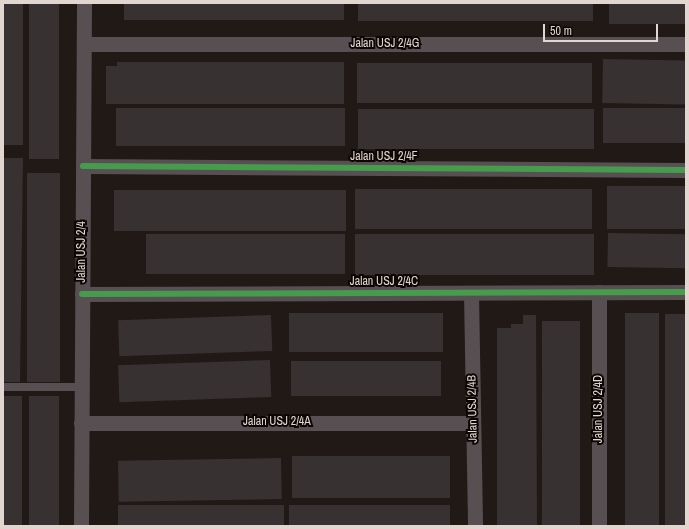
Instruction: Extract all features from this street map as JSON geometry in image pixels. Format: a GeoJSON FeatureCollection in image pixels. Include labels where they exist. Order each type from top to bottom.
{"type":"FeatureCollection","features":[{"type":"Feature","properties":{"kind":"street","name":"Jalan USJ 2/4"},"geometry":{"type":"LineString","coordinates":[[81,526],[84,3]]}},
{"type":"Feature","properties":{"kind":"street","name":"Jalan USJ 2/4G"},"geometry":{"type":"LineString","coordinates":[[84,44],[686,44]]}},
{"type":"Feature","properties":{"kind":"street","name":"Jalan USJ 2/4F"},"geometry":{"type":"LineString","coordinates":[[83,166],[686,170]]}},
{"type":"Feature","properties":{"kind":"street","name":"Jalan USJ 2/4D"},"geometry":{"type":"LineString","coordinates":[[599,292],[599,526]]}},
{"type":"Feature","properties":{"kind":"street","name":"Jalan USJ 2/4C"},"geometry":{"type":"LineString","coordinates":[[82,294],[686,292]]}},
{"type":"Feature","properties":{"kind":"street","name":"Jalan USJ 2/4B"},"geometry":{"type":"LineString","coordinates":[[471,293],[475,526]]}},
{"type":"Feature","properties":{"kind":"street","name":"Jalan USJ 2/4A"},"geometry":{"type":"LineString","coordinates":[[81,423],[473,423]]}},
{"type":"Feature","properties":{"kind":"lane"},"geometry":{"type":"LineString","coordinates":[[3,387],[82,387]]}},
{"type":"Feature","properties":{"kind":"building"},"geometry":{"type":"Polygon","coordinates":[[[3,3],[23,3],[23,145],[3,145],[3,3]]]}},
{"type":"Feature","properties":{"kind":"building"},"geometry":{"type":"Polygon","coordinates":[[[29,3],[59,3],[59,159],[29,159],[29,3]]]}},
{"type":"Feature","properties":{"kind":"building"},"geometry":{"type":"Polygon","coordinates":[[[124,3],[344,3],[344,20],[124,20],[124,3]]]}},
{"type":"Feature","properties":{"kind":"building"},"geometry":{"type":"Polygon","coordinates":[[[358,3],[593,3],[593,21],[358,21],[358,3]]]}},
{"type":"Feature","properties":{"kind":"building"},"geometry":{"type":"Polygon","coordinates":[[[609,3],[686,3],[686,24],[609,24],[609,3]]]}},
{"type":"Feature","properties":{"kind":"building"},"geometry":{"type":"Polygon","coordinates":[[[603,59],[686,60],[685,104],[602,103],[603,59]]]}},
{"type":"Feature","properties":{"kind":"building"},"geometry":{"type":"Polygon","coordinates":[[[117,62],[344,62],[344,104],[106,104],[106,66],[117,66],[117,62]]]}},
{"type":"Feature","properties":{"kind":"building"},"geometry":{"type":"Polygon","coordinates":[[[357,63],[592,63],[592,103],[357,103],[357,63]]]}},
{"type":"Feature","properties":{"kind":"building"},"geometry":{"type":"Polygon","coordinates":[[[116,108],[345,108],[345,146],[116,146],[116,108]]]}},
{"type":"Feature","properties":{"kind":"building"},"geometry":{"type":"Polygon","coordinates":[[[603,108],[686,108],[686,143],[603,143],[603,108]]]}},
{"type":"Feature","properties":{"kind":"building"},"geometry":{"type":"Polygon","coordinates":[[[358,109],[594,109],[594,149],[358,149],[358,109]]]}},
{"type":"Feature","properties":{"kind":"building"},"geometry":{"type":"Polygon","coordinates":[[[3,158],[23,158],[20,382],[3,382],[3,158]]]}},
{"type":"Feature","properties":{"kind":"building"},"geometry":{"type":"Polygon","coordinates":[[[27,173],[60,173],[60,382],[27,382],[27,173]]]}},
{"type":"Feature","properties":{"kind":"building"},"geometry":{"type":"Polygon","coordinates":[[[607,186],[686,186],[686,229],[607,229],[607,186]]]}},
{"type":"Feature","properties":{"kind":"building"},"geometry":{"type":"Polygon","coordinates":[[[355,189],[592,189],[592,229],[355,229],[355,189]]]}},
{"type":"Feature","properties":{"kind":"building"},"geometry":{"type":"Polygon","coordinates":[[[114,190],[346,190],[346,231],[114,231],[114,190]]]}},
{"type":"Feature","properties":{"kind":"building"},"geometry":{"type":"Polygon","coordinates":[[[608,233],[686,234],[685,268],[607,267],[608,233]]]}},
{"type":"Feature","properties":{"kind":"building"},"geometry":{"type":"Polygon","coordinates":[[[146,234],[345,234],[345,274],[146,274],[146,234]]]}},
{"type":"Feature","properties":{"kind":"building"},"geometry":{"type":"Polygon","coordinates":[[[355,234],[594,234],[594,275],[355,275],[355,234]]]}},
{"type":"Feature","properties":{"kind":"building"},"geometry":{"type":"Polygon","coordinates":[[[289,313],[443,313],[443,352],[289,352],[289,313]]]}},
{"type":"Feature","properties":{"kind":"building"},"geometry":{"type":"Polygon","coordinates":[[[625,313],[659,313],[659,526],[625,526],[625,313]]]}},
{"type":"Feature","properties":{"kind":"building"},"geometry":{"type":"Polygon","coordinates":[[[665,314],[686,314],[686,526],[665,526],[665,314]]]}},
{"type":"Feature","properties":{"kind":"building"},"geometry":{"type":"Polygon","coordinates":[[[271,315],[272,351],[119,356],[118,320],[271,315]]]}},
{"type":"Feature","properties":{"kind":"building"},"geometry":{"type":"Polygon","coordinates":[[[523,315],[536,315],[537,526],[497,526],[497,328],[511,328],[511,324],[523,324],[523,315]]]}},
{"type":"Feature","properties":{"kind":"building"},"geometry":{"type":"Polygon","coordinates":[[[542,321],[580,321],[580,526],[542,526],[542,321]]]}},
{"type":"Feature","properties":{"kind":"building"},"geometry":{"type":"Polygon","coordinates":[[[270,360],[271,397],[119,402],[118,365],[270,360]]]}},
{"type":"Feature","properties":{"kind":"building"},"geometry":{"type":"Polygon","coordinates":[[[291,361],[441,361],[441,396],[291,396],[291,361]]]}},
{"type":"Feature","properties":{"kind":"building"},"geometry":{"type":"Polygon","coordinates":[[[3,396],[22,396],[22,526],[3,526],[3,396]]]}},
{"type":"Feature","properties":{"kind":"building"},"geometry":{"type":"Polygon","coordinates":[[[29,396],[59,396],[59,526],[29,526],[29,396]]]}},
{"type":"Feature","properties":{"kind":"building"},"geometry":{"type":"Polygon","coordinates":[[[292,456],[450,456],[450,498],[292,498],[292,456]]]}},
{"type":"Feature","properties":{"kind":"building"},"geometry":{"type":"Polygon","coordinates":[[[281,458],[282,499],[119,502],[118,461],[281,458]]]}},
{"type":"Feature","properties":{"kind":"building"},"geometry":{"type":"Polygon","coordinates":[[[118,505],[284,505],[284,526],[118,526],[118,505]]]}},
{"type":"Feature","properties":{"kind":"building"},"geometry":{"type":"Polygon","coordinates":[[[289,505],[450,505],[450,526],[289,526],[289,505]]]}},
{"type":"Feature","properties":{"kind":"cycle path"},"geometry":{"type":"LineString","coordinates":[[83,166],[686,170]]}},
{"type":"Feature","properties":{"kind":"cycle path"},"geometry":{"type":"LineString","coordinates":[[82,294],[686,292]]}}]}
